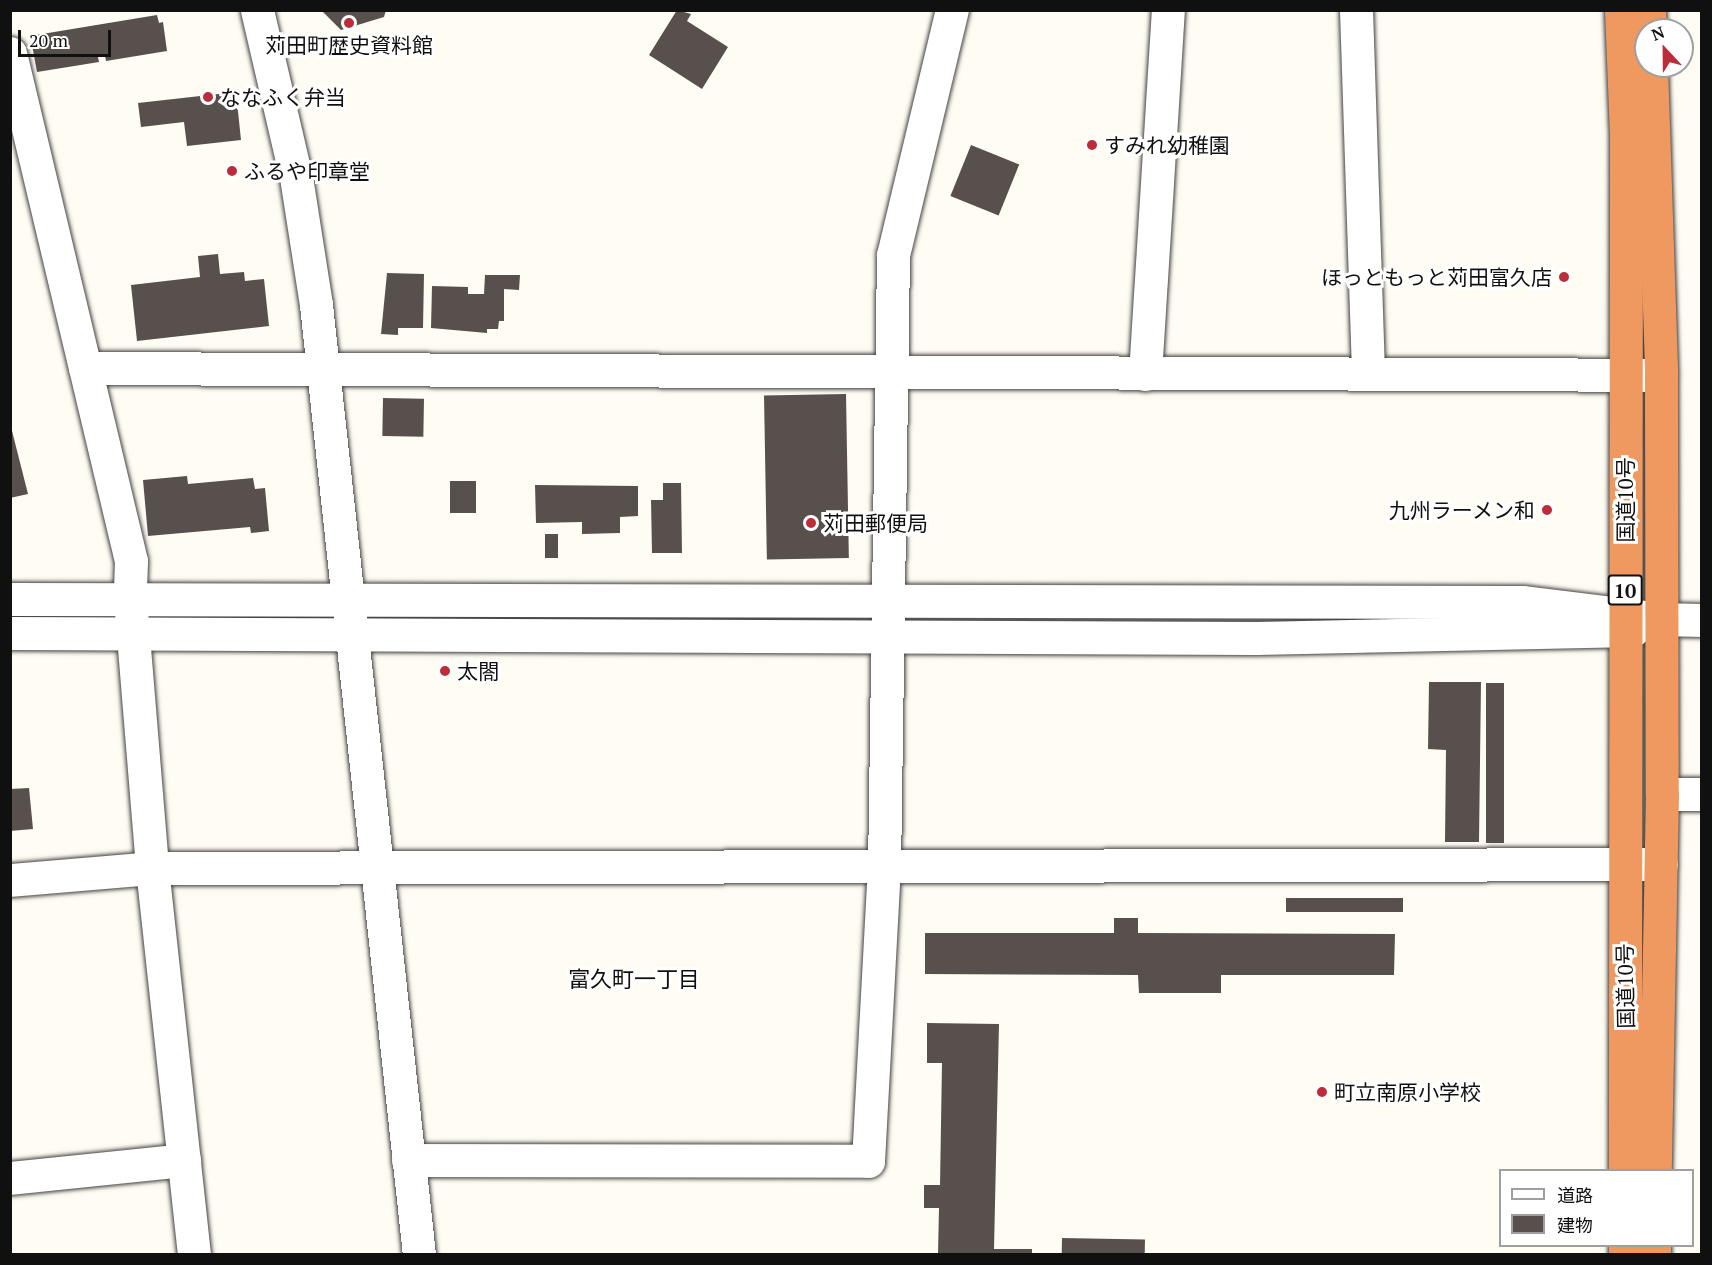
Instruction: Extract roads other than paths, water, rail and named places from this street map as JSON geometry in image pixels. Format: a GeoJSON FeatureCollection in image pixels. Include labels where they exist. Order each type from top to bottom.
{"type":"FeatureCollection","features":[{"type":"Feature","properties":{"kind":"highway","name":"国道10号"},"geometry":{"type":"LineString","coordinates":[[1621,10],[1626,137],[1625,1169]]}},
{"type":"Feature","properties":{"kind":"highway","name":"国道10号"},"geometry":{"type":"LineString","coordinates":[[1651,78],[1661,375],[1662,794],[1655,1169]]}},
{"type":"Feature","properties":{"kind":"street"},"geometry":{"type":"LineString","coordinates":[[257,10],[296,177],[323,369],[419,1254]]}},
{"type":"Feature","properties":{"kind":"street"},"geometry":{"type":"LineString","coordinates":[[408,1160],[868,1161],[884,869],[889,373],[897,225],[952,10]]}},
{"type":"Feature","properties":{"kind":"street"},"geometry":{"type":"LineString","coordinates":[[1145,374],[1168,10]]}},
{"type":"Feature","properties":{"kind":"street"},"geometry":{"type":"LineString","coordinates":[[1356,10],[1368,374]]}},
{"type":"Feature","properties":{"kind":"street"},"geometry":{"type":"LineString","coordinates":[[10,52],[131,561],[130,599],[152,868],[194,1254]]}},
{"type":"Feature","properties":{"kind":"street"},"geometry":{"type":"LineString","coordinates":[[85,368],[1661,375]]}},
{"type":"Feature","properties":{"kind":"street"},"geometry":{"type":"LineString","coordinates":[[10,599],[349,598],[886,618],[1256,638],[1701,620]]}},
{"type":"Feature","properties":{"kind":"street"},"geometry":{"type":"LineString","coordinates":[[10,633],[353,635],[886,618]]}},
{"type":"Feature","properties":{"kind":"street"},"geometry":{"type":"LineString","coordinates":[[1662,794],[1701,794]]}},
{"type":"Feature","properties":{"kind":"street"},"geometry":{"type":"LineString","coordinates":[[10,880],[152,868],[884,869],[1661,864]]}},
{"type":"Feature","properties":{"kind":"street"},"geometry":{"type":"LineString","coordinates":[[10,1178],[184,1160]]}},
{"type":"Feature","properties":{"kind":"place","name":"苅田町歴史資料館"},"geometry":{"type":"Point","coordinates":[349,23]}},
{"type":"Feature","properties":{"kind":"place","name":"ななふく弁当"},"geometry":{"type":"Point","coordinates":[208,97]}},
{"type":"Feature","properties":{"kind":"place","name":"すみれ幼稚園"},"geometry":{"type":"Point","coordinates":[1092,145]}},
{"type":"Feature","properties":{"kind":"place","name":"ふるや印章堂"},"geometry":{"type":"Point","coordinates":[232,171]}},
{"type":"Feature","properties":{"kind":"place","name":"ほっともっと苅田富久店"},"geometry":{"type":"Point","coordinates":[1564,277]}},
{"type":"Feature","properties":{"kind":"place","name":"九州ラーメン和"},"geometry":{"type":"Point","coordinates":[1547,510]}},
{"type":"Feature","properties":{"kind":"place","name":"苅田郵便局"},"geometry":{"type":"Point","coordinates":[811,523]}},
{"type":"Feature","properties":{"kind":"place","name":"太閤"},"geometry":{"type":"Point","coordinates":[445,671]}},
{"type":"Feature","properties":{"kind":"place","name":"町立南原小学校"},"geometry":{"type":"Point","coordinates":[1322,1092]}},
{"type":"Feature","properties":{"kind":"district","name":"富久町一丁目"},"geometry":{"type":"Point","coordinates":[634,979]}}]}
